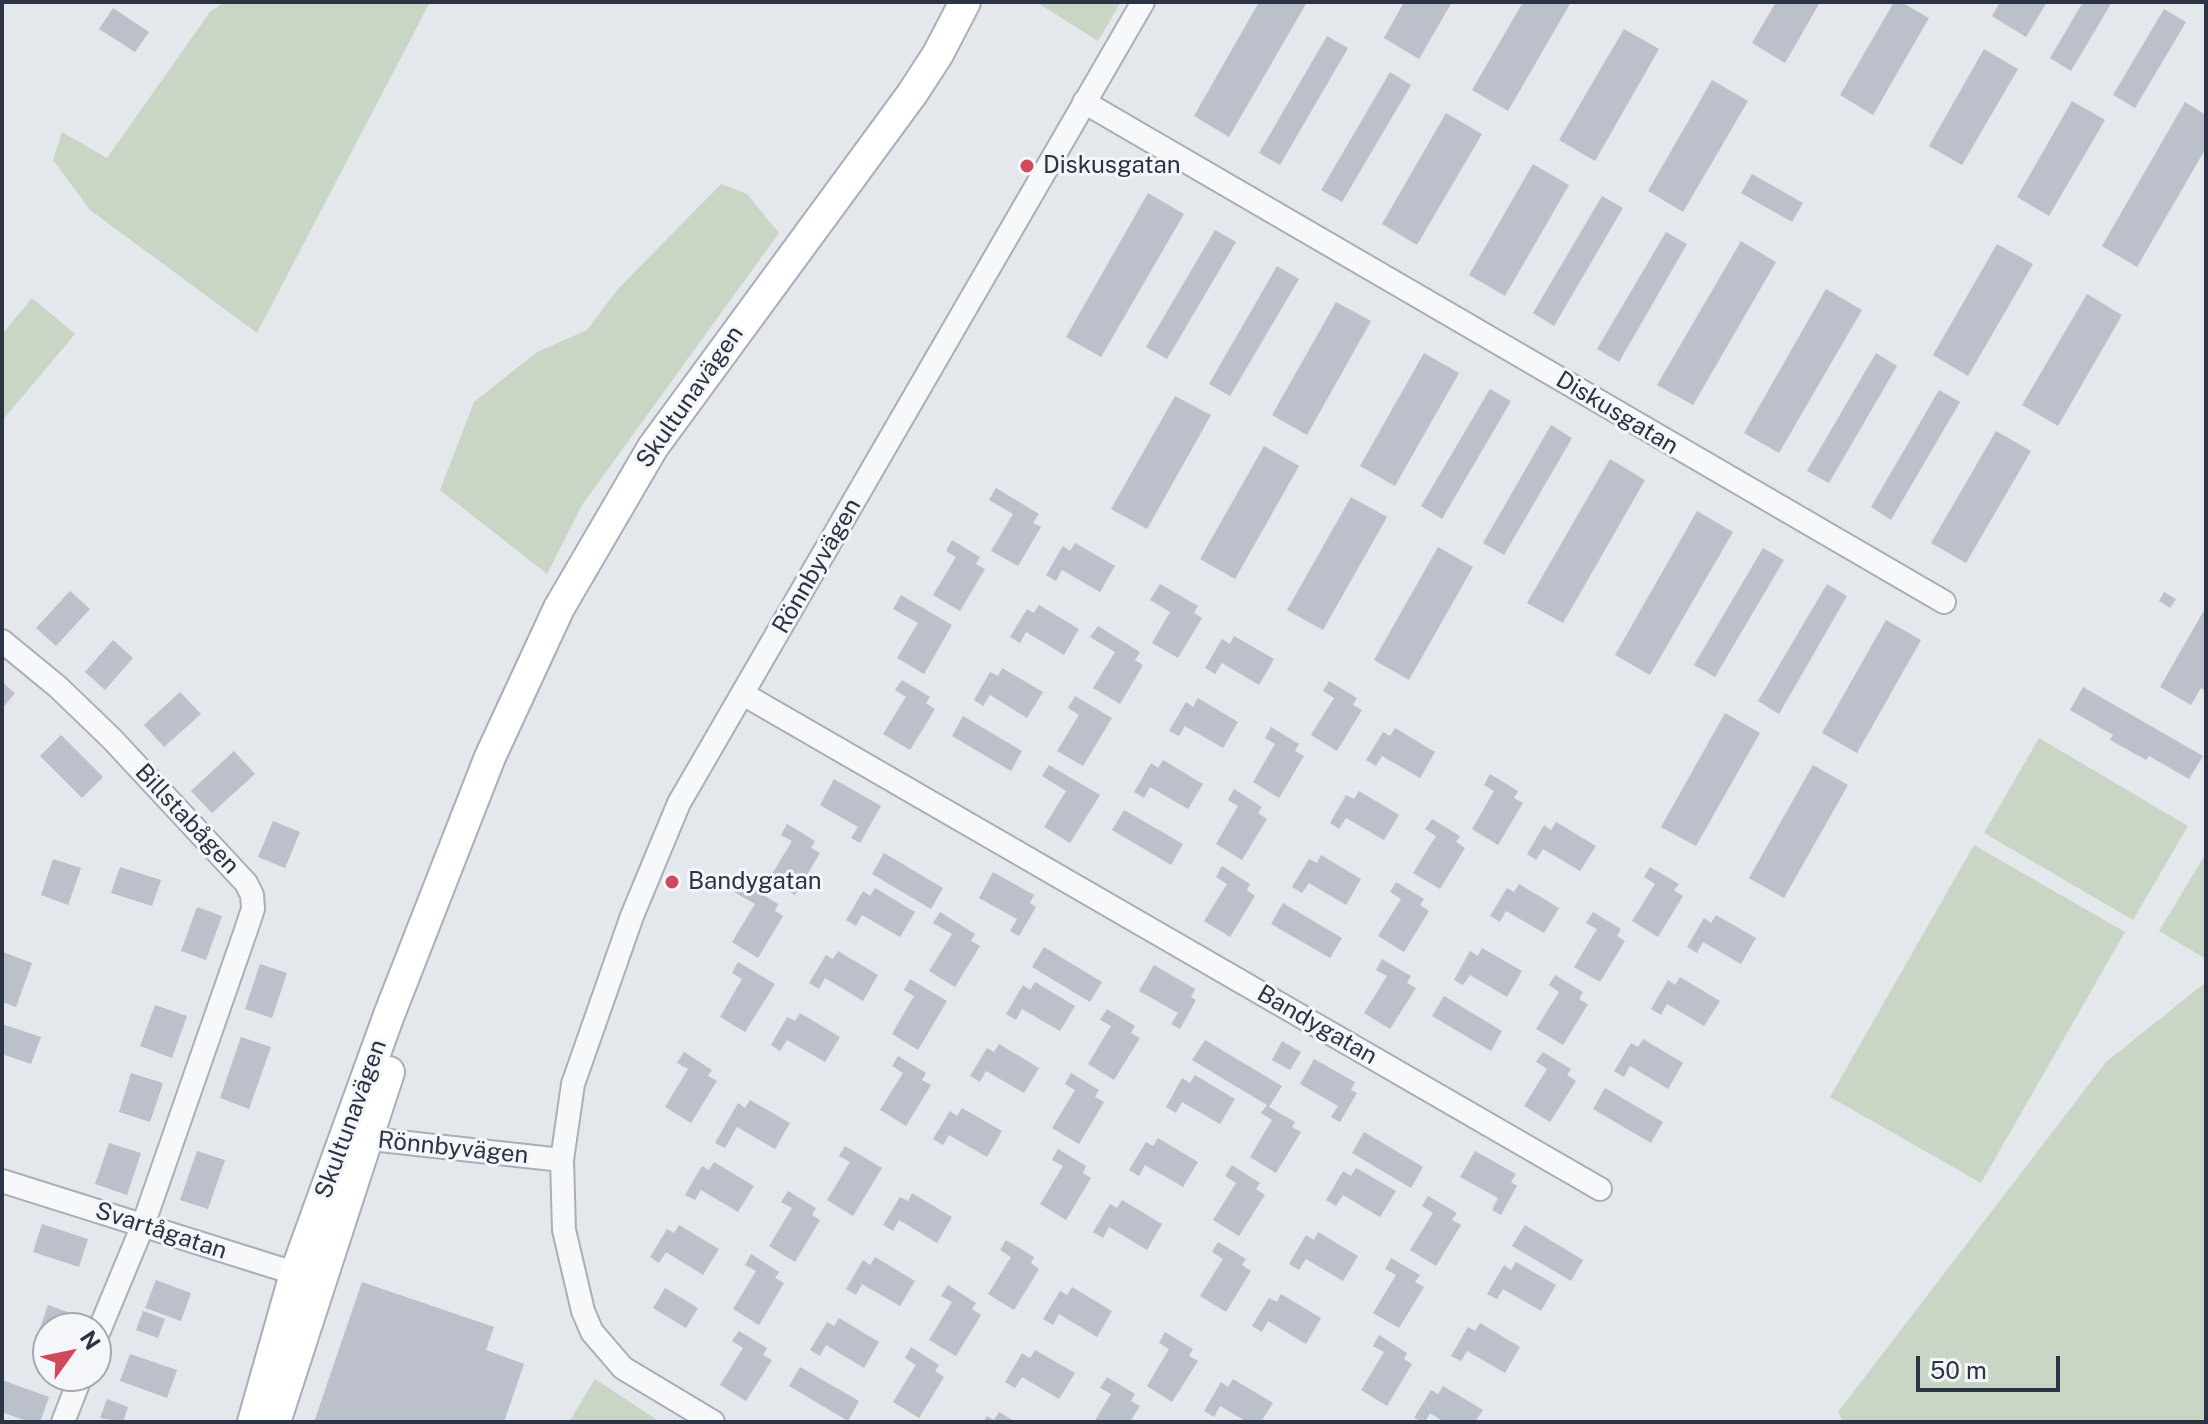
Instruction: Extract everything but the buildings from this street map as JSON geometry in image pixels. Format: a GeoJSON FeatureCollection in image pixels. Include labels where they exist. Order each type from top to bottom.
{"type":"FeatureCollection","features":[{"type":"Feature","properties":{"kind":"main road","name":"Skultunavägen"},"geometry":{"type":"LineString","coordinates":[[253,1422],[307,1278],[465,822],[490,757],[559,608],[604,526],[653,447],[912,94],[938,54],[965,2]]}},
{"type":"Feature","properties":{"kind":"main road","name":"Skultunavägen"},"geometry":{"type":"LineString","coordinates":[[275,1422],[307,1278]]}},
{"type":"Feature","properties":{"kind":"street","name":"Rönnbyvägen"},"geometry":{"type":"LineString","coordinates":[[713,1422],[623,1368],[592,1332],[583,1311],[564,1230],[562,1160],[573,1084],[632,916],[679,803],[1143,2]]}},
{"type":"Feature","properties":{"kind":"street","name":"Diskusgatan"},"geometry":{"type":"LineString","coordinates":[[1084,102],[1690,458],[1944,602]]}},
{"type":"Feature","properties":{"kind":"street","name":"Billstabågen"},"geometry":{"type":"LineString","coordinates":[[2,641],[58,687],[112,739],[246,883],[252,895],[250,920],[143,1225]]}},
{"type":"Feature","properties":{"kind":"street","name":"Bandygatan"},"geometry":{"type":"LineString","coordinates":[[743,694],[1600,1189]]}},
{"type":"Feature","properties":{"kind":"street","name":"Rönnbyvägen"},"geometry":{"type":"LineString","coordinates":[[356,1137],[562,1160]]}},
{"type":"Feature","properties":{"kind":"street","name":"Svartågatan"},"geometry":{"type":"LineString","coordinates":[[2,1181],[307,1278]]}},
{"type":"Feature","properties":{"kind":"street"},"geometry":{"type":"LineString","coordinates":[[107,1312],[143,1225]]}},
{"type":"Feature","properties":{"kind":"street"},"geometry":{"type":"LineString","coordinates":[[63,1422],[75,1392]]}},
{"type":"Feature","properties":{"kind":"green space"},"geometry":{"type":"Polygon","coordinates":[[[225,2],[430,2],[257,333],[90,210],[53,160],[62,132],[107,158],[210,12],[225,2]]]}},
{"type":"Feature","properties":{"kind":"green space"},"geometry":{"type":"Polygon","coordinates":[[[1036,2],[1121,2],[1098,41],[1036,2]]]}},
{"type":"Feature","properties":{"kind":"green space"},"geometry":{"type":"Polygon","coordinates":[[[721,184],[747,194],[779,233],[582,505],[547,574],[440,490],[474,402],[537,352],[587,330],[617,290],[721,184]]]}},
{"type":"Feature","properties":{"kind":"green space"},"geometry":{"type":"Polygon","coordinates":[[[32,298],[75,334],[2,421],[2,334],[32,298]]]}},
{"type":"Feature","properties":{"kind":"green space"},"geometry":{"type":"Polygon","coordinates":[[[2039,738],[2188,826],[2133,920],[1984,833],[2039,738]]]}},
{"type":"Feature","properties":{"kind":"green space"},"geometry":{"type":"Polygon","coordinates":[[[1974,845],[2125,932],[1981,1183],[1830,1097],[1974,845]]]}},
{"type":"Feature","properties":{"kind":"green space"},"geometry":{"type":"Polygon","coordinates":[[[2206,853],[2206,959],[2159,931],[2206,853]]]}},
{"type":"Feature","properties":{"kind":"green space"},"geometry":{"type":"Polygon","coordinates":[[[2206,982],[2206,1422],[1843,1422],[1838,1412],[2106,1062],[2206,982]]]}},
{"type":"Feature","properties":{"kind":"green space"},"geometry":{"type":"Polygon","coordinates":[[[595,1379],[660,1422],[569,1422],[595,1379]]]}},
{"type":"Feature","properties":{"kind":"place","name":"Diskusgatan"},"geometry":{"type":"Point","coordinates":[1027,166]}},
{"type":"Feature","properties":{"kind":"place","name":"Bandygatan"},"geometry":{"type":"Point","coordinates":[672,882]}}]}
